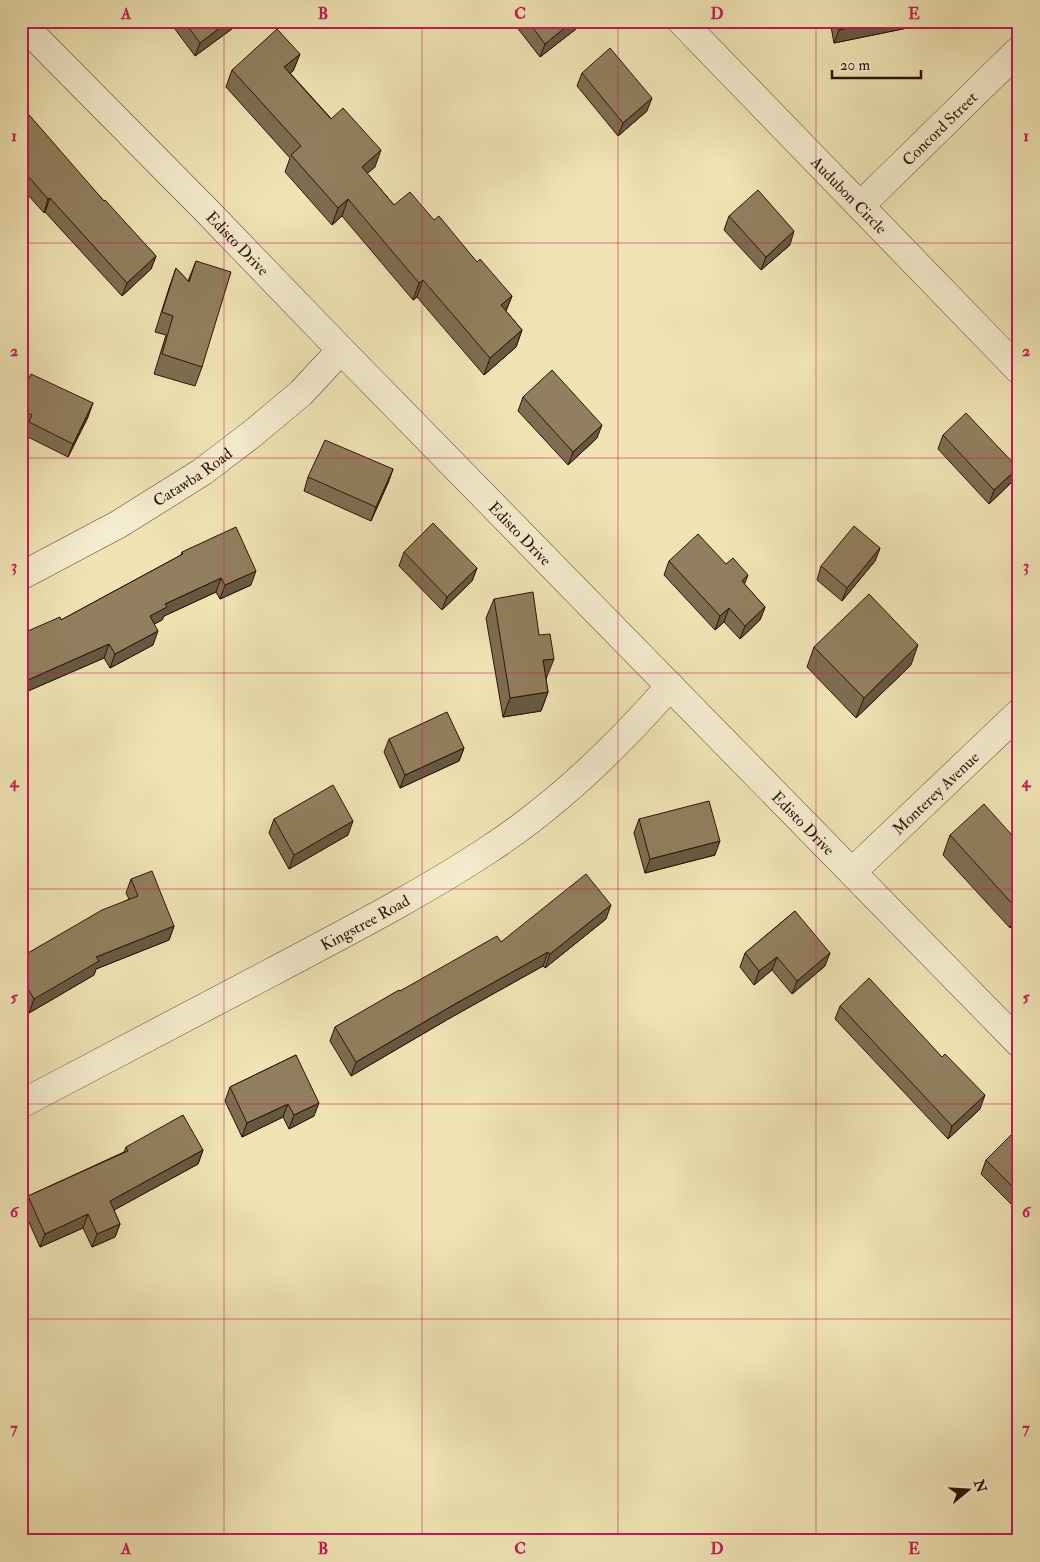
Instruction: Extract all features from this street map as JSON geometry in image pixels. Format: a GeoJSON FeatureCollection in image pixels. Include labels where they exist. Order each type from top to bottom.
{"type":"FeatureCollection","features":[{"type":"Feature","properties":{"kind":"street","name":"Audubon Circle"},"geometry":{"type":"LineString","coordinates":[[681,21],[1019,370]]}},
{"type":"Feature","properties":{"kind":"street","name":"Edisto Drive"},"geometry":{"type":"LineString","coordinates":[[21,23],[1019,1043]]}},
{"type":"Feature","properties":{"kind":"street","name":"Concord Street"},"geometry":{"type":"LineString","coordinates":[[860,206],[1019,50]]}},
{"type":"Feature","properties":{"kind":"street","name":"Catawba Road"},"geometry":{"type":"LineString","coordinates":[[21,576],[120,524],[202,472],[301,393],[341,350]]}},
{"type":"Feature","properties":{"kind":"street","name":"Kingstree Road"},"geometry":{"type":"LineString","coordinates":[[21,1104],[317,948],[436,883],[488,850],[539,813],[587,772],[632,730],[670,686]]}},
{"type":"Feature","properties":{"kind":"street","name":"Monterey Avenue"},"geometry":{"type":"LineString","coordinates":[[852,872],[1019,712]]}},
{"type":"Feature","properties":{"kind":"building"},"geometry":{"type":"Polygon","coordinates":[[[184,21],[229,21],[200,43],[184,21]]]}},
{"type":"Feature","properties":{"kind":"building"},"geometry":{"type":"Polygon","coordinates":[[[528,21],[573,21],[545,44],[528,21]]]}},
{"type":"Feature","properties":{"kind":"building"},"geometry":{"type":"Polygon","coordinates":[[[837,21],[879,21],[839,30],[837,21]]]}},
{"type":"Feature","properties":{"kind":"building"},"geometry":{"type":"Polygon","coordinates":[[[277,29],[300,54],[284,67],[331,119],[343,108],[381,150],[362,167],[394,205],[410,192],[434,220],[439,216],[477,262],[480,259],[512,296],[501,305],[522,330],[490,358],[423,280],[419,283],[348,199],[338,208],[291,155],[301,146],[232,70],[277,29]]]}},
{"type":"Feature","properties":{"kind":"building"},"geometry":{"type":"Polygon","coordinates":[[[610,48],[652,98],[623,123],[582,73],[610,48]]]}},
{"type":"Feature","properties":{"kind":"building"},"geometry":{"type":"Polygon","coordinates":[[[24,109],[104,201],[156,256],[127,283],[21,168],[21,111],[24,109]]]}},
{"type":"Feature","properties":{"kind":"building"},"geometry":{"type":"Polygon","coordinates":[[[758,190],[794,231],[766,257],[729,216],[758,190]]]}},
{"type":"Feature","properties":{"kind":"building"},"geometry":{"type":"Polygon","coordinates":[[[196,261],[231,272],[202,367],[162,354],[173,316],[162,312],[176,268],[189,282],[196,261]]]}},
{"type":"Feature","properties":{"kind":"building"},"geometry":{"type":"Polygon","coordinates":[[[552,370],[602,425],[573,452],[523,397],[552,370]]]}},
{"type":"Feature","properties":{"kind":"building"},"geometry":{"type":"Polygon","coordinates":[[[31,374],[93,403],[73,444],[29,422],[32,415],[21,410],[21,395],[31,374]]]}},
{"type":"Feature","properties":{"kind":"building"},"geometry":{"type":"Polygon","coordinates":[[[966,413],[1018,468],[994,490],[943,435],[966,413]]]}},
{"type":"Feature","properties":{"kind":"building"},"geometry":{"type":"Polygon","coordinates":[[[325,440],[393,469],[376,507],[308,477],[325,440]]]}},
{"type":"Feature","properties":{"kind":"building"},"geometry":{"type":"Polygon","coordinates":[[[433,523],[477,568],[447,597],[404,552],[433,523]]]}},
{"type":"Feature","properties":{"kind":"building"},"geometry":{"type":"Polygon","coordinates":[[[854,526],[880,548],[847,588],[821,566],[854,526]]]}},
{"type":"Feature","properties":{"kind":"building"},"geometry":{"type":"Polygon","coordinates":[[[236,527],[256,571],[225,585],[221,578],[165,604],[167,607],[150,616],[158,631],[115,654],[109,644],[21,683],[21,646],[24,645],[21,634],[60,617],[61,620],[183,554],[182,552],[236,527]]]}},
{"type":"Feature","properties":{"kind":"building"},"geometry":{"type":"Polygon","coordinates":[[[698,534],[726,564],[733,558],[748,575],[742,581],[765,607],[745,626],[729,608],[720,616],[669,561],[698,534]]]}},
{"type":"Feature","properties":{"kind":"building"},"geometry":{"type":"Polygon","coordinates":[[[533,592],[539,635],[550,634],[554,659],[543,660],[548,692],[510,698],[494,599],[533,592]]]}},
{"type":"Feature","properties":{"kind":"building"},"geometry":{"type":"Polygon","coordinates":[[[869,594],[918,645],[864,698],[814,647],[869,594]]]}},
{"type":"Feature","properties":{"kind":"building"},"geometry":{"type":"Polygon","coordinates":[[[447,712],[464,748],[405,775],[389,739],[447,712]]]}},
{"type":"Feature","properties":{"kind":"building"},"geometry":{"type":"Polygon","coordinates":[[[333,785],[353,821],[294,855],[274,819],[333,785]]]}},
{"type":"Feature","properties":{"kind":"building"},"geometry":{"type":"Polygon","coordinates":[[[709,801],[720,841],[650,859],[639,819],[709,801]]]}},
{"type":"Feature","properties":{"kind":"building"},"geometry":{"type":"Polygon","coordinates":[[[984,804],[1019,843],[1019,907],[1017,909],[950,835],[984,804]]]}},
{"type":"Feature","properties":{"kind":"building"},"geometry":{"type":"Polygon","coordinates":[[[152,871],[174,926],[96,957],[99,961],[34,999],[21,977],[21,957],[102,910],[138,896],[131,879],[152,871]]]}},
{"type":"Feature","properties":{"kind":"building"},"geometry":{"type":"Polygon","coordinates":[[[586,874],[611,905],[550,954],[548,952],[356,1062],[335,1027],[497,936],[501,942],[586,874]]]}},
{"type":"Feature","properties":{"kind":"building"},"geometry":{"type":"Polygon","coordinates":[[[795,911],[830,953],[797,981],[777,957],[759,971],[745,953],[795,911]]]}},
{"type":"Feature","properties":{"kind":"building"},"geometry":{"type":"Polygon","coordinates":[[[869,978],[942,1057],[945,1054],[985,1095],[952,1126],[840,1006],[869,978]]]}},
{"type":"Feature","properties":{"kind":"building"},"geometry":{"type":"Polygon","coordinates":[[[296,1055],[319,1103],[294,1115],[288,1104],[247,1123],[230,1087],[296,1055]]]}},
{"type":"Feature","properties":{"kind":"building"},"geometry":{"type":"Polygon","coordinates":[[[183,1115],[203,1150],[110,1201],[120,1224],[97,1234],[88,1214],[45,1234],[28,1196],[128,1151],[126,1147],[183,1115]]]}},
{"type":"Feature","properties":{"kind":"building"},"geometry":{"type":"Polygon","coordinates":[[[1016,1130],[1019,1133],[1019,1193],[986,1160],[1016,1130]]]}}]}
